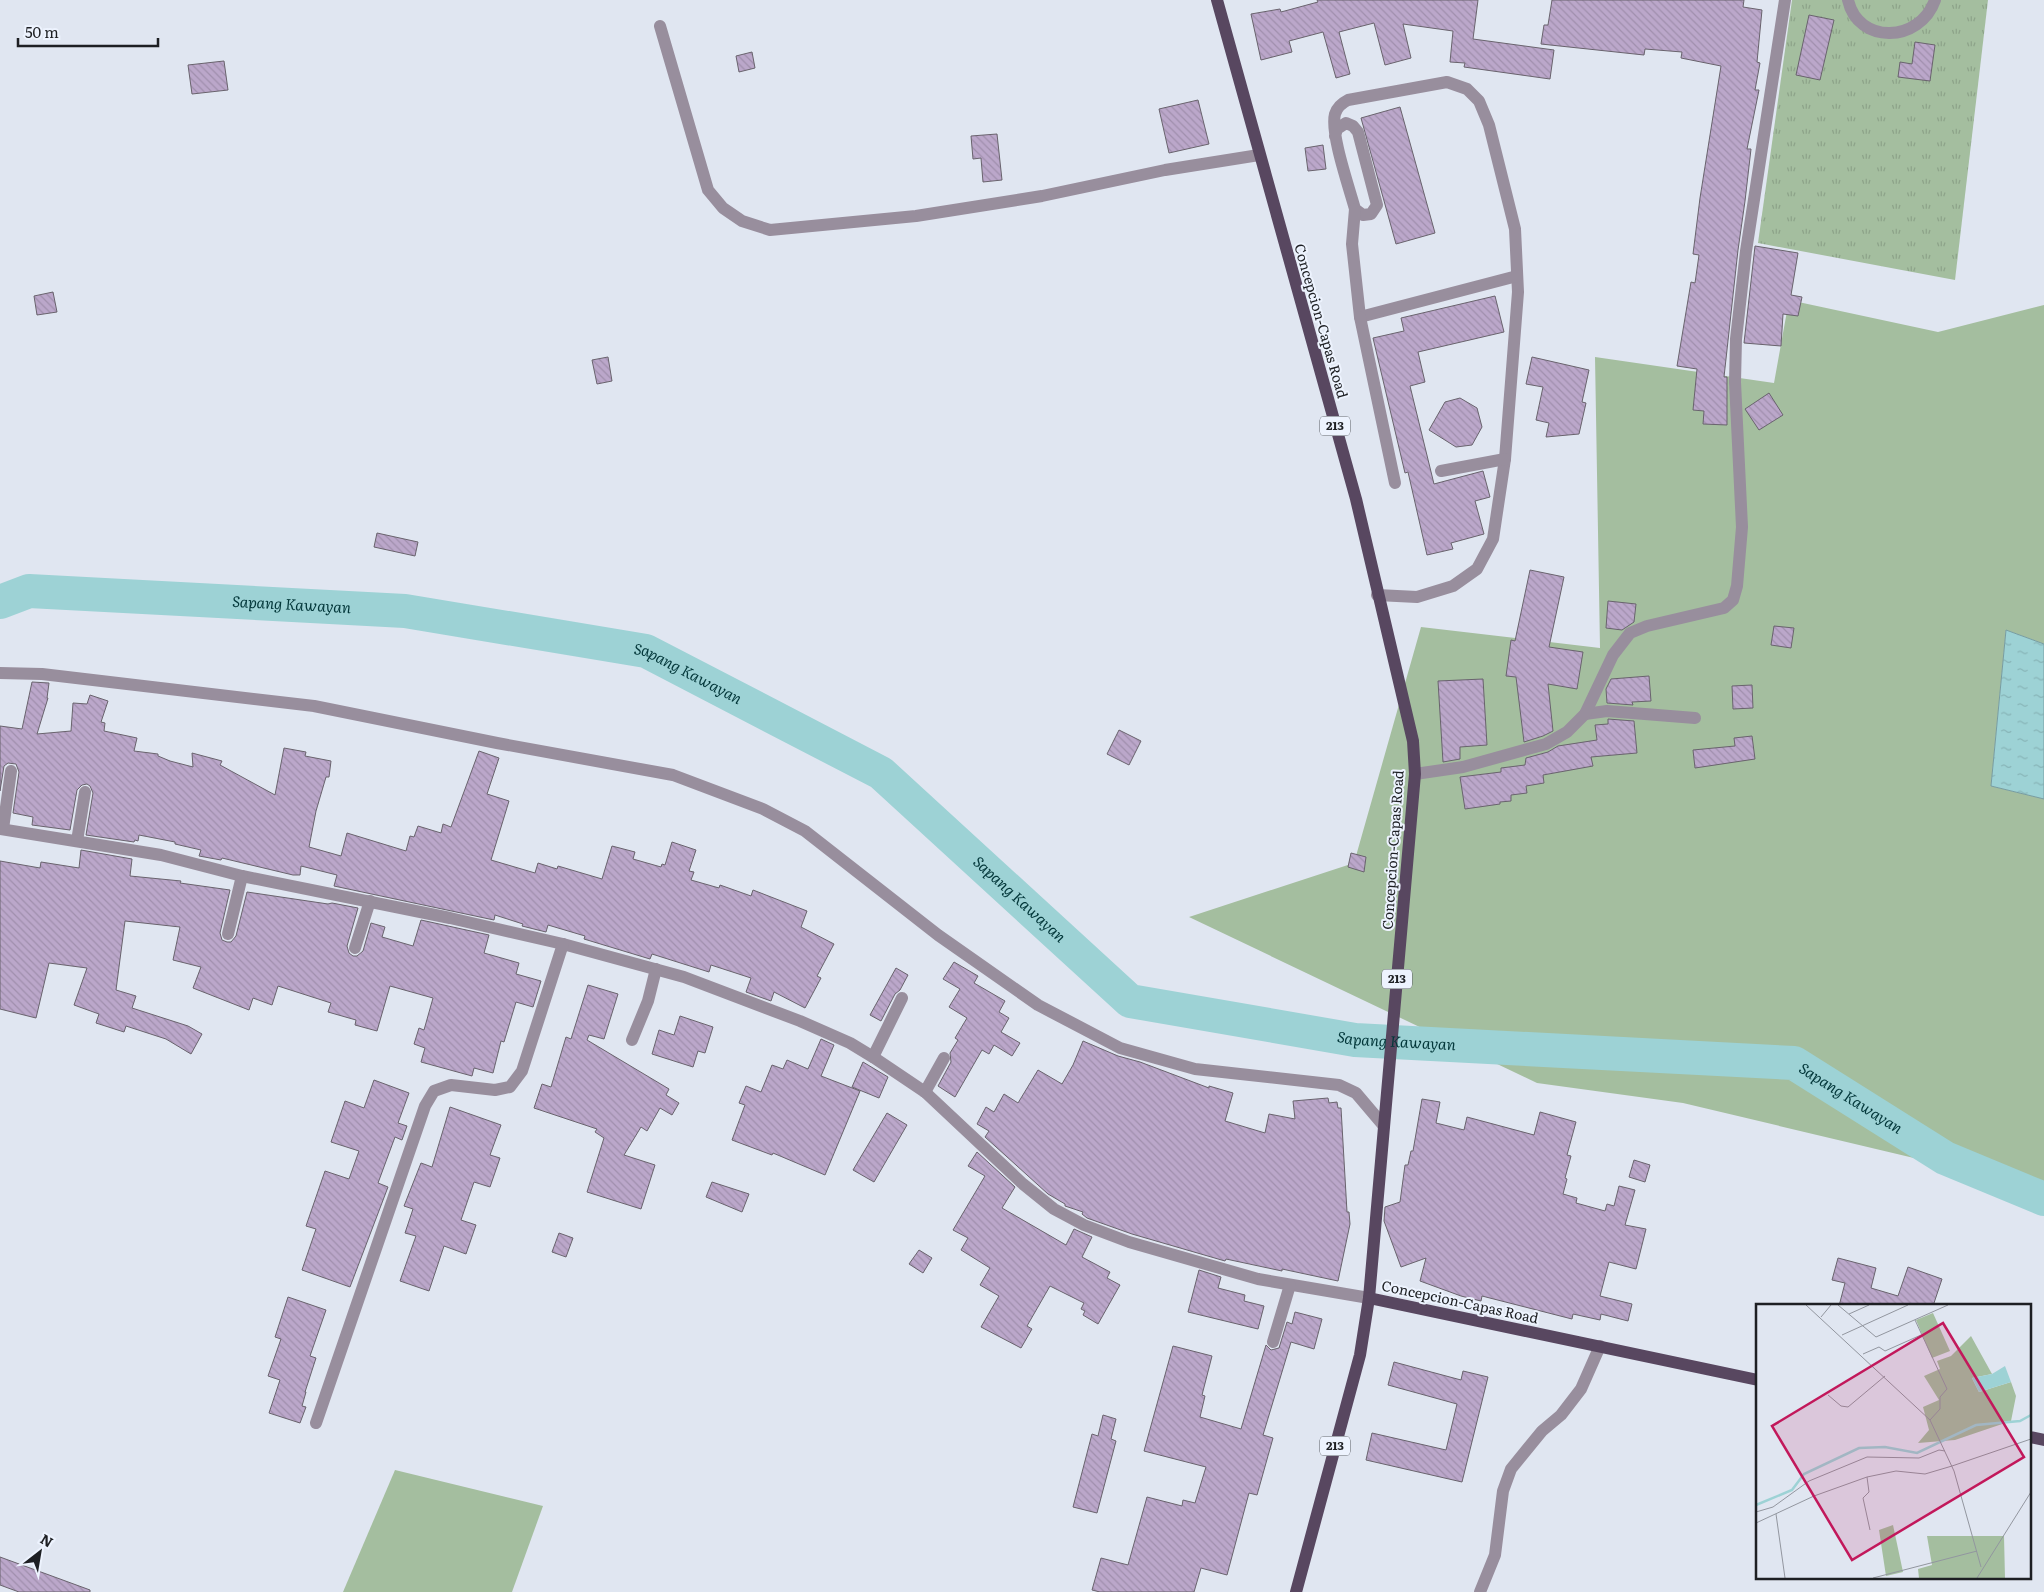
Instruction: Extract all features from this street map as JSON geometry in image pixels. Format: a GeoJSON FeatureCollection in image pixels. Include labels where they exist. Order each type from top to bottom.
{"type":"FeatureCollection","features":[{"type":"Feature","properties":{"kind":"main road","name":"Concepcion-Capas Road"},"geometry":{"type":"LineString","coordinates":[[1217,0],[1356,499],[1412,741],[1415,774],[1369,1298],[1756,1380]]}},
{"type":"Feature","properties":{"kind":"main road","name":"213"},"geometry":{"type":"LineString","coordinates":[[1296,1592],[1360,1355],[1369,1298]]}},
{"type":"Feature","properties":{"kind":"street"},"geometry":{"type":"LineString","coordinates":[[1415,774],[1463,767],[1546,744],[1568,732],[1585,714],[1613,655],[1630,633],[1647,626],[1724,608],[1733,600],[1737,586],[1742,527],[1735,382],[1736,340],[1746,251],[1785,0]]}},
{"type":"Feature","properties":{"kind":"street"},"geometry":{"type":"LineString","coordinates":[[1848,0],[1855,15],[1863,24],[1875,30],[1894,34],[1905,32],[1923,21],[1935,0]]}},
{"type":"Feature","properties":{"kind":"street"},"geometry":{"type":"LineString","coordinates":[[660,26],[708,190],[723,208],[742,221],[770,230],[916,216],[1042,196],[1166,170],[1259,155]]}},
{"type":"Feature","properties":{"kind":"street"},"geometry":{"type":"LineString","coordinates":[[1377,596],[1416,597],[1453,586],[1477,569],[1493,539],[1505,459],[1518,292],[1514,229],[1489,125],[1478,101],[1467,89],[1447,82],[1348,100],[1335,114],[1335,136],[1355,208],[1352,244],[1360,317],[1395,483]]}},
{"type":"Feature","properties":{"kind":"street"},"geometry":{"type":"LineString","coordinates":[[1335,136],[1337,129],[1346,123],[1353,126],[1358,132],[1377,205],[1374,212],[1367,215],[1360,214],[1355,208]]}},
{"type":"Feature","properties":{"kind":"street"},"geometry":{"type":"LineString","coordinates":[[1360,317],[1517,276]]}},
{"type":"Feature","properties":{"kind":"street"},"geometry":{"type":"LineString","coordinates":[[1441,471],[1505,459]]}},
{"type":"Feature","properties":{"kind":"street"},"geometry":{"type":"LineString","coordinates":[[0,673],[42,674],[314,706],[672,776],[763,808],[805,831],[938,935],[1038,1005],[1120,1048],[1195,1069],[1339,1085],[1356,1093],[1384,1126]]}},
{"type":"Feature","properties":{"kind":"street"},"geometry":{"type":"LineString","coordinates":[[1585,714],[1607,710],[1694,718]]}},
{"type":"Feature","properties":{"kind":"street"},"geometry":{"type":"LineString","coordinates":[[11,771],[1,829],[161,856],[242,876],[370,901],[563,944],[656,969],[728,993],[800,1021],[873,1057],[925,1092],[1023,1184],[1054,1208],[1084,1225],[1129,1242],[1258,1279],[1290,1286],[1369,1298]]}},
{"type":"Feature","properties":{"kind":"street"},"geometry":{"type":"LineString","coordinates":[[77,841],[85,792]]}},
{"type":"Feature","properties":{"kind":"street"},"geometry":{"type":"LineString","coordinates":[[228,934],[242,876]]}},
{"type":"Feature","properties":{"kind":"street"},"geometry":{"type":"LineString","coordinates":[[355,948],[370,901]]}},
{"type":"Feature","properties":{"kind":"street"},"geometry":{"type":"LineString","coordinates":[[316,1424],[425,1106],[434,1091],[451,1085],[495,1090],[510,1086],[522,1071],[563,944]]}},
{"type":"Feature","properties":{"kind":"street"},"geometry":{"type":"LineString","coordinates":[[632,1040],[648,1001],[656,969]]}},
{"type":"Feature","properties":{"kind":"street"},"geometry":{"type":"LineString","coordinates":[[873,1057],[902,998]]}},
{"type":"Feature","properties":{"kind":"street"},"geometry":{"type":"LineString","coordinates":[[925,1092],[944,1058]]}},
{"type":"Feature","properties":{"kind":"street"},"geometry":{"type":"LineString","coordinates":[[1273,1342],[1290,1286]]}},
{"type":"Feature","properties":{"kind":"street"},"geometry":{"type":"LineString","coordinates":[[1480,1592],[1495,1555],[1502,1491],[1511,1469],[1542,1431],[1561,1415],[1581,1389],[1600,1346]]}},
{"type":"Feature","properties":{"kind":"green space"},"geometry":{"type":"Polygon","coordinates":[[[1792,0],[1988,0],[1955,280],[1758,243],[1792,0]]]}},
{"type":"Feature","properties":{"kind":"green space"},"geometry":{"type":"Polygon","coordinates":[[[1789,300],[1938,332],[2044,305],[2044,644],[2006,630],[1991,786],[2044,799],[2044,1189],[1683,1103],[1537,1083],[1189,917],[1354,863],[1421,627],[1600,648],[1595,357],[1774,383],[1789,300]]]}},
{"type":"Feature","properties":{"kind":"green space"},"geometry":{"type":"Polygon","coordinates":[[[395,1470],[543,1506],[512,1592],[343,1592],[395,1470]]]}},
{"type":"Feature","properties":{"kind":"water"},"geometry":{"type":"Polygon","coordinates":[[[2006,630],[2044,644],[2044,799],[1991,786],[2006,630]]]}},
{"type":"Feature","properties":{"kind":"building"},"geometry":{"type":"Polygon","coordinates":[[[1317,0],[1478,0],[1473,39],[1554,50],[1550,79],[1464,67],[1465,63],[1450,62],[1453,31],[1403,24],[1411,58],[1385,65],[1374,23],[1339,32],[1350,74],[1336,78],[1323,32],[1289,41],[1292,52],[1261,60],[1251,14],[1280,9],[1281,12],[1318,2],[1317,0]]]}},
{"type":"Feature","properties":{"kind":"building"},"geometry":{"type":"Polygon","coordinates":[[[1552,0],[1744,0],[1743,7],[1762,10],[1757,62],[1760,63],[1755,90],[1759,90],[1747,149],[1751,149],[1724,377],[1727,377],[1727,425],[1703,424],[1704,411],[1693,410],[1697,369],[1677,366],[1691,282],[1695,283],[1699,255],[1693,254],[1721,66],[1681,58],[1682,52],[1645,49],[1644,55],[1541,44],[1544,25],[1548,25],[1552,0]]]}},
{"type":"Feature","properties":{"kind":"building"},"geometry":{"type":"Polygon","coordinates":[[[1809,15],[1834,20],[1820,80],[1796,75],[1809,15]]]}},
{"type":"Feature","properties":{"kind":"building"},"geometry":{"type":"Polygon","coordinates":[[[1915,42],[1935,45],[1930,81],[1898,77],[1900,62],[1912,64],[1915,42]]]}},
{"type":"Feature","properties":{"kind":"building"},"geometry":{"type":"Polygon","coordinates":[[[752,52],[755,68],[739,72],[736,56],[752,52]]]}},
{"type":"Feature","properties":{"kind":"building"},"geometry":{"type":"Polygon","coordinates":[[[224,61],[228,90],[192,94],[188,65],[224,61]]]}},
{"type":"Feature","properties":{"kind":"building"},"geometry":{"type":"Polygon","coordinates":[[[1198,100],[1209,144],[1169,153],[1159,109],[1198,100]]]}},
{"type":"Feature","properties":{"kind":"building"},"geometry":{"type":"Polygon","coordinates":[[[1400,107],[1435,233],[1396,244],[1361,118],[1400,107]]]}},
{"type":"Feature","properties":{"kind":"building"},"geometry":{"type":"Polygon","coordinates":[[[997,134],[1002,180],[983,182],[981,158],[973,159],[971,136],[997,134]]]}},
{"type":"Feature","properties":{"kind":"building"},"geometry":{"type":"Polygon","coordinates":[[[1323,145],[1326,169],[1308,171],[1305,148],[1323,145]]]}},
{"type":"Feature","properties":{"kind":"building"},"geometry":{"type":"Polygon","coordinates":[[[1755,246],[1798,253],[1791,295],[1802,297],[1798,316],[1783,314],[1781,346],[1744,343],[1755,246]]]}},
{"type":"Feature","properties":{"kind":"building"},"geometry":{"type":"Polygon","coordinates":[[[53,292],[57,312],[37,315],[34,296],[53,292]]]}},
{"type":"Feature","properties":{"kind":"building"},"geometry":{"type":"Polygon","coordinates":[[[1495,296],[1504,332],[1418,352],[1425,382],[1410,386],[1434,484],[1483,471],[1490,497],[1475,501],[1484,534],[1451,543],[1453,549],[1427,555],[1408,472],[1405,473],[1373,338],[1404,331],[1401,318],[1495,296]]]}},
{"type":"Feature","properties":{"kind":"building"},"geometry":{"type":"Polygon","coordinates":[[[608,357],[612,381],[597,384],[592,360],[608,357]]]}},
{"type":"Feature","properties":{"kind":"building"},"geometry":{"type":"Polygon","coordinates":[[[1532,357],[1589,370],[1582,402],[1586,403],[1579,434],[1546,437],[1549,423],[1536,420],[1543,387],[1526,384],[1532,357]]]}},
{"type":"Feature","properties":{"kind":"building"},"geometry":{"type":"Polygon","coordinates":[[[1769,393],[1783,415],[1759,430],[1745,409],[1769,393]]]}},
{"type":"Feature","properties":{"kind":"building"},"geometry":{"type":"Polygon","coordinates":[[[1460,398],[1477,408],[1482,427],[1472,445],[1456,447],[1429,430],[1445,402],[1460,398]]]}},
{"type":"Feature","properties":{"kind":"building"},"geometry":{"type":"Polygon","coordinates":[[[377,533],[418,542],[415,556],[374,547],[377,533]]]}},
{"type":"Feature","properties":{"kind":"building"},"geometry":{"type":"Polygon","coordinates":[[[1530,570],[1564,577],[1549,647],[1583,652],[1577,689],[1548,684],[1553,731],[1524,742],[1516,677],[1506,676],[1511,640],[1515,641],[1530,570]]]}},
{"type":"Feature","properties":{"kind":"building"},"geometry":{"type":"Polygon","coordinates":[[[1608,601],[1636,604],[1634,622],[1622,630],[1606,628],[1608,601]]]}},
{"type":"Feature","properties":{"kind":"building"},"geometry":{"type":"Polygon","coordinates":[[[1774,626],[1794,628],[1791,648],[1771,645],[1774,626]]]}},
{"type":"Feature","properties":{"kind":"building"},"geometry":{"type":"Polygon","coordinates":[[[1649,676],[1651,701],[1632,702],[1633,705],[1607,703],[1606,689],[1611,679],[1649,676]]]}},
{"type":"Feature","properties":{"kind":"building"},"geometry":{"type":"Polygon","coordinates":[[[1483,679],[1487,745],[1460,747],[1460,759],[1443,762],[1438,681],[1483,679]]]}},
{"type":"Feature","properties":{"kind":"building"},"geometry":{"type":"Polygon","coordinates":[[[32,682],[49,683],[48,698],[37,734],[71,731],[73,703],[87,704],[90,695],[108,701],[101,722],[105,723],[104,731],[137,738],[134,751],[158,754],[158,756],[170,761],[193,767],[192,753],[222,761],[220,765],[275,795],[284,748],[306,752],[305,756],[331,761],[329,777],[326,777],[316,811],[309,847],[341,856],[347,833],[406,851],[410,836],[414,837],[418,826],[441,833],[443,824],[451,827],[479,751],[499,758],[487,794],[509,801],[491,860],[535,873],[538,863],[557,869],[558,866],[602,879],[612,846],[635,852],[633,859],[661,867],[662,864],[665,865],[672,842],[696,850],[689,871],[694,872],[691,880],[719,888],[720,885],[751,896],[753,890],[807,911],[801,927],[834,944],[817,976],[821,978],[805,1008],[774,992],[771,1001],[746,992],[751,978],[711,965],[709,972],[652,954],[650,959],[584,939],[585,936],[548,925],[546,932],[522,926],[523,924],[495,915],[494,920],[334,886],[337,875],[301,866],[300,875],[293,875],[222,858],[221,860],[199,856],[201,850],[175,844],[175,842],[139,835],[138,841],[135,840],[134,842],[86,835],[93,793],[87,784],[82,785],[77,790],[70,830],[32,825],[33,817],[13,813],[19,772],[16,764],[8,763],[4,766],[0,791],[0,726],[22,729],[32,682]]]}},
{"type":"Feature","properties":{"kind":"building"},"geometry":{"type":"Polygon","coordinates":[[[1752,685],[1753,708],[1733,709],[1732,686],[1752,685]]]}},
{"type":"Feature","properties":{"kind":"building"},"geometry":{"type":"Polygon","coordinates":[[[1608,719],[1634,721],[1637,753],[1591,757],[1593,766],[1543,775],[1544,783],[1526,786],[1527,793],[1511,795],[1511,801],[1465,809],[1460,777],[1501,772],[1501,768],[1525,765],[1526,758],[1548,752],[1558,746],[1597,740],[1595,725],[1608,724],[1608,719]]]}},
{"type":"Feature","properties":{"kind":"building"},"geometry":{"type":"Polygon","coordinates":[[[1119,730],[1141,741],[1129,765],[1107,754],[1119,730]]]}},
{"type":"Feature","properties":{"kind":"building"},"geometry":{"type":"Polygon","coordinates":[[[1752,736],[1755,759],[1695,768],[1693,750],[1735,746],[1734,738],[1752,736]]]}},
{"type":"Feature","properties":{"kind":"building"},"geometry":{"type":"Polygon","coordinates":[[[81,850],[132,859],[130,876],[181,881],[180,883],[230,890],[220,933],[222,940],[227,942],[231,942],[236,936],[247,892],[358,908],[347,946],[349,953],[353,956],[357,956],[363,951],[371,923],[385,927],[382,937],[413,946],[421,920],[489,935],[484,953],[519,963],[516,974],[541,981],[533,1007],[516,1002],[504,1042],[501,1041],[493,1073],[474,1068],[472,1076],[421,1062],[425,1048],[414,1044],[419,1028],[424,1030],[433,998],[390,986],[377,1031],[355,1025],[356,1020],[328,1012],[331,1003],[278,986],[272,1005],[253,998],[249,1010],[193,988],[201,967],[173,960],[180,927],[125,921],[116,990],[136,996],[132,1008],[188,1026],[202,1034],[191,1054],[166,1039],[126,1026],[124,1032],[96,1023],[99,1014],[74,1005],[87,968],[49,963],[36,1018],[0,1009],[0,861],[40,868],[41,862],[79,868],[81,850]]]}},
{"type":"Feature","properties":{"kind":"building"},"geometry":{"type":"Polygon","coordinates":[[[1351,853],[1366,857],[1364,872],[1348,867],[1351,853]]]}},
{"type":"Feature","properties":{"kind":"building"},"geometry":{"type":"Polygon","coordinates":[[[954,962],[978,976],[974,983],[1005,1001],[999,1012],[1009,1018],[1001,1032],[1020,1043],[1012,1056],[994,1045],[989,1054],[982,1050],[955,1097],[938,1086],[951,1062],[950,1053],[958,1040],[955,1038],[967,1018],[949,1007],[960,989],[943,979],[954,962]]]}},
{"type":"Feature","properties":{"kind":"building"},"geometry":{"type":"Polygon","coordinates":[[[896,968],[908,975],[900,990],[895,994],[881,1021],[870,1015],[896,968]]]}},
{"type":"Feature","properties":{"kind":"building"},"geometry":{"type":"Polygon","coordinates":[[[588,985],[618,994],[604,1039],[589,1035],[587,1040],[669,1089],[666,1095],[679,1103],[672,1115],[660,1108],[647,1131],[641,1127],[624,1155],[655,1165],[641,1209],[587,1192],[604,1138],[595,1132],[597,1129],[534,1108],[542,1084],[551,1087],[566,1037],[571,1039],[588,985]]]}},
{"type":"Feature","properties":{"kind":"building"},"geometry":{"type":"Polygon","coordinates":[[[680,1016],[713,1027],[705,1053],[698,1051],[693,1067],[652,1054],[659,1030],[674,1035],[680,1016]]]}},
{"type":"Feature","properties":{"kind":"building"},"geometry":{"type":"Polygon","coordinates":[[[821,1039],[834,1045],[821,1076],[860,1091],[825,1175],[773,1153],[772,1155],[732,1140],[745,1105],[739,1103],[746,1086],[761,1092],[772,1065],[783,1069],[787,1060],[808,1069],[821,1039]]]}},
{"type":"Feature","properties":{"kind":"building"},"geometry":{"type":"Polygon","coordinates":[[[1083,1041],[1118,1056],[1140,1062],[1209,1088],[1209,1086],[1233,1093],[1225,1121],[1265,1133],[1269,1114],[1295,1119],[1293,1101],[1328,1098],[1329,1103],[1337,1102],[1338,1108],[1341,1108],[1347,1212],[1349,1212],[1350,1224],[1338,1281],[1226,1259],[1225,1261],[1132,1234],[1087,1218],[1082,1214],[1083,1212],[1065,1206],[1065,1204],[1048,1194],[985,1137],[989,1131],[977,1124],[986,1107],[994,1112],[1004,1094],[1018,1103],[1038,1070],[1062,1084],[1073,1065],[1083,1041]]]}},
{"type":"Feature","properties":{"kind":"building"},"geometry":{"type":"Polygon","coordinates":[[[863,1062],[888,1077],[879,1098],[852,1087],[863,1062]]]}},
{"type":"Feature","properties":{"kind":"building"},"geometry":{"type":"Polygon","coordinates":[[[374,1080],[409,1093],[398,1123],[407,1126],[402,1140],[395,1137],[378,1183],[388,1187],[350,1287],[302,1270],[316,1229],[306,1226],[325,1171],[349,1179],[359,1151],[331,1142],[345,1101],[364,1108],[374,1080]]]}},
{"type":"Feature","properties":{"kind":"building"},"geometry":{"type":"Polygon","coordinates":[[[1422,1099],[1440,1102],[1436,1123],[1464,1130],[1467,1117],[1534,1135],[1540,1112],[1576,1122],[1567,1155],[1571,1156],[1563,1194],[1577,1198],[1576,1203],[1605,1211],[1607,1204],[1614,1206],[1619,1186],[1635,1190],[1625,1225],[1646,1229],[1636,1269],[1609,1262],[1600,1296],[1632,1304],[1628,1321],[1601,1314],[1600,1320],[1573,1314],[1572,1319],[1482,1296],[1481,1301],[1420,1281],[1426,1258],[1401,1267],[1384,1221],[1385,1207],[1400,1202],[1405,1165],[1408,1165],[1411,1151],[1413,1151],[1422,1099]]]}},
{"type":"Feature","properties":{"kind":"building"},"geometry":{"type":"Polygon","coordinates":[[[450,1107],[501,1125],[490,1155],[500,1158],[490,1187],[474,1182],[461,1220],[476,1225],[466,1254],[444,1246],[429,1291],[400,1281],[416,1236],[405,1233],[413,1209],[404,1206],[421,1163],[432,1167],[450,1107]]]}},
{"type":"Feature","properties":{"kind":"building"},"geometry":{"type":"Polygon","coordinates":[[[887,1113],[907,1125],[874,1182],[853,1170],[887,1113]]]}},
{"type":"Feature","properties":{"kind":"building"},"geometry":{"type":"Polygon","coordinates":[[[977,1152],[1015,1187],[1002,1208],[1066,1245],[1074,1229],[1092,1237],[1082,1257],[1110,1272],[1107,1278],[1120,1285],[1098,1324],[1083,1315],[1085,1311],[1081,1309],[1084,1303],[1050,1286],[1027,1326],[1032,1329],[1021,1348],[981,1327],[999,1296],[980,1285],[990,1268],[961,1250],[968,1238],[953,1230],[985,1176],[968,1166],[977,1152]]]}},
{"type":"Feature","properties":{"kind":"building"},"geometry":{"type":"Polygon","coordinates":[[[1634,1160],[1650,1165],[1645,1182],[1629,1177],[1634,1160]]]}},
{"type":"Feature","properties":{"kind":"building"},"geometry":{"type":"Polygon","coordinates":[[[712,1182],[749,1194],[742,1212],[706,1197],[712,1182]]]}},
{"type":"Feature","properties":{"kind":"building"},"geometry":{"type":"Polygon","coordinates":[[[559,1233],[573,1238],[566,1257],[552,1252],[559,1233]]]}},
{"type":"Feature","properties":{"kind":"building"},"geometry":{"type":"Polygon","coordinates":[[[919,1250],[932,1258],[923,1273],[909,1264],[919,1250]]]}},
{"type":"Feature","properties":{"kind":"building"},"geometry":{"type":"Polygon","coordinates":[[[1838,1258],[1876,1268],[1871,1288],[1898,1296],[1908,1267],[1942,1279],[1934,1304],[1840,1304],[1845,1283],[1832,1280],[1838,1258]]]}},
{"type":"Feature","properties":{"kind":"building"},"geometry":{"type":"Polygon","coordinates":[[[1199,1270],[1221,1277],[1218,1288],[1245,1295],[1244,1301],[1264,1306],[1258,1329],[1188,1312],[1199,1270]]]}},
{"type":"Feature","properties":{"kind":"building"},"geometry":{"type":"Polygon","coordinates":[[[288,1297],[326,1310],[310,1356],[316,1358],[305,1392],[302,1406],[306,1407],[300,1423],[269,1413],[280,1380],[268,1376],[281,1339],[275,1337],[288,1297]]]}},
{"type":"Feature","properties":{"kind":"building"},"geometry":{"type":"Polygon","coordinates":[[[1295,1312],[1322,1319],[1314,1349],[1291,1342],[1263,1435],[1273,1438],[1257,1495],[1249,1493],[1227,1575],[1201,1568],[1194,1592],[1100,1592],[1092,1590],[1101,1558],[1128,1565],[1147,1497],[1182,1506],[1183,1500],[1195,1503],[1206,1467],[1144,1451],[1173,1346],[1212,1356],[1202,1395],[1205,1396],[1200,1417],[1241,1429],[1266,1345],[1271,1350],[1279,1348],[1287,1322],[1292,1324],[1295,1312]]]}},
{"type":"Feature","properties":{"kind":"building"},"geometry":{"type":"Polygon","coordinates":[[[1394,1362],[1461,1380],[1463,1371],[1488,1377],[1462,1482],[1366,1460],[1372,1433],[1446,1450],[1457,1404],[1388,1385],[1394,1362]]]}},
{"type":"Feature","properties":{"kind":"building"},"geometry":{"type":"Polygon","coordinates":[[[1103,1415],[1116,1419],[1111,1439],[1116,1441],[1097,1513],[1073,1507],[1092,1434],[1098,1436],[1103,1415]]]}},
{"type":"Feature","properties":{"kind":"building"},"geometry":{"type":"Polygon","coordinates":[[[0,1557],[90,1590],[90,1592],[19,1592],[0,1585],[0,1557]]]}},
{"type":"Feature","properties":{"kind":"waterway","name":"Sapang Kawayan"},"geometry":{"type":"LineString","coordinates":[[0,602],[29,591],[405,611],[646,651],[881,773],[1130,1001],[1355,1040],[1794,1063],[1945,1158],[2044,1199]]}}]}
